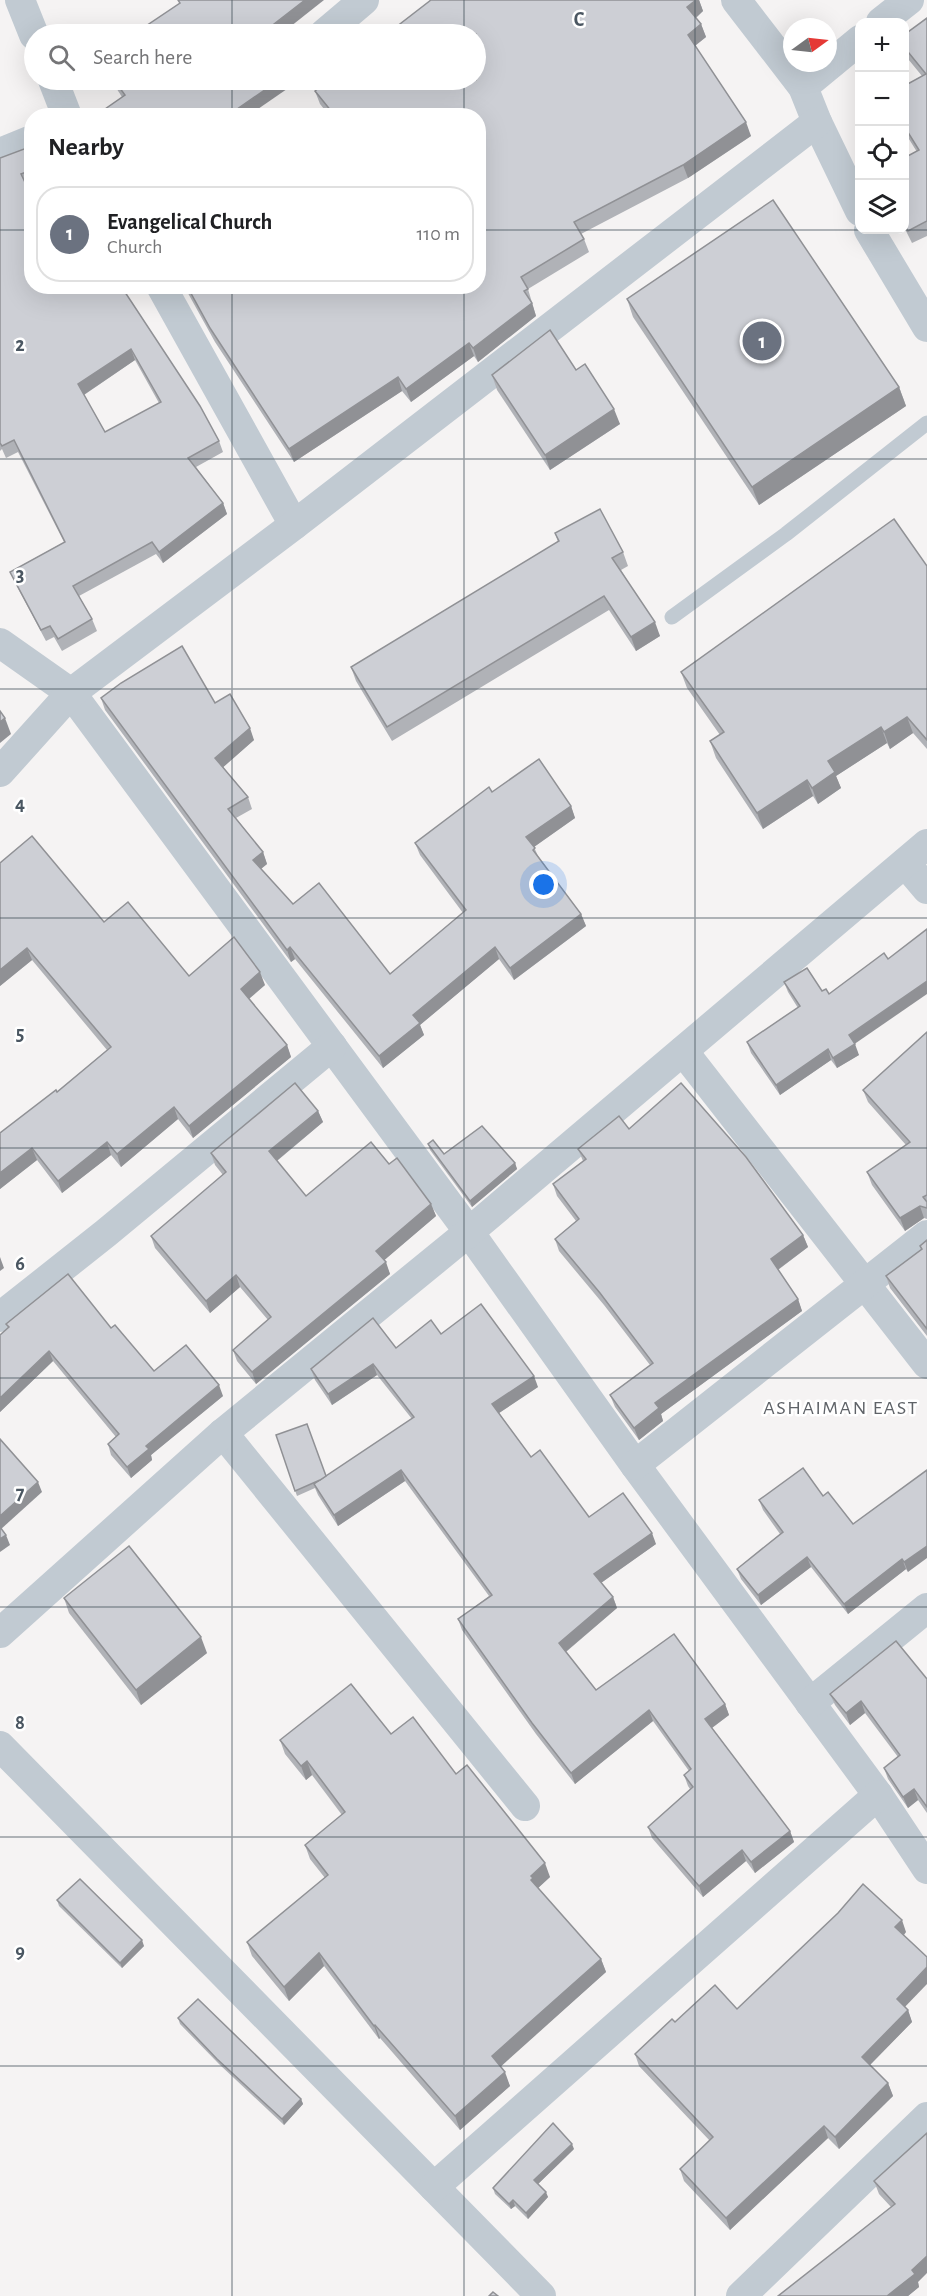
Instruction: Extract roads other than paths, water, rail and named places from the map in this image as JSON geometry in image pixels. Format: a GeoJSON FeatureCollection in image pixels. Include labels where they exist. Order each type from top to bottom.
{"type":"FeatureCollection","features":[{"type":"Feature","properties":{"kind":"street"},"geometry":{"type":"LineString","coordinates":[[21,0],[30,24]]}},
{"type":"Feature","properties":{"kind":"street"},"geometry":{"type":"LineString","coordinates":[[336,24],[364,0]]}},
{"type":"Feature","properties":{"kind":"street"},"geometry":{"type":"LineString","coordinates":[[736,0],[803,87],[817,122],[855,201]]}},
{"type":"Feature","properties":{"kind":"street"},"geometry":{"type":"LineString","coordinates":[[886,18],[909,0]]}},
{"type":"Feature","properties":{"kind":"street"},"geometry":{"type":"LineString","coordinates":[[803,87],[855,44]]}},
{"type":"Feature","properties":{"kind":"street"},"geometry":{"type":"LineString","coordinates":[[56,90],[64,108]]}},
{"type":"Feature","properties":{"kind":"street"},"geometry":{"type":"LineString","coordinates":[[0,772],[71,693],[294,525],[817,122]]}},
{"type":"Feature","properties":{"kind":"street"},"geometry":{"type":"LineString","coordinates":[[0,153],[24,143]]}},
{"type":"Feature","properties":{"kind":"street"},"geometry":{"type":"LineString","coordinates":[[871,234],[927,327]]}},
{"type":"Feature","properties":{"kind":"street"},"geometry":{"type":"LineString","coordinates":[[165,294],[294,525]]}},
{"type":"Feature","properties":{"kind":"street"},"geometry":{"type":"LineString","coordinates":[[0,643],[71,693],[469,1232],[635,1466],[878,1795],[927,1869]]}},
{"type":"Feature","properties":{"kind":"street"},"geometry":{"type":"LineString","coordinates":[[0,1633],[223,1433],[469,1232],[927,844]]}},
{"type":"Feature","properties":{"kind":"street"},"geometry":{"type":"LineString","coordinates":[[905,863],[927,889]]}},
{"type":"Feature","properties":{"kind":"street"},"geometry":{"type":"LineString","coordinates":[[0,1317],[106,1233],[332,1046]]}},
{"type":"Feature","properties":{"kind":"street"},"geometry":{"type":"LineString","coordinates":[[682,1051],[927,1364]]}},
{"type":"Feature","properties":{"kind":"street"},"geometry":{"type":"LineString","coordinates":[[635,1466],[927,1235]]}},
{"type":"Feature","properties":{"kind":"street"},"geometry":{"type":"LineString","coordinates":[[223,1433],[525,1806]]}},
{"type":"Feature","properties":{"kind":"street"},"geometry":{"type":"LineString","coordinates":[[810,1703],[927,1608]]}},
{"type":"Feature","properties":{"kind":"street"},"geometry":{"type":"LineString","coordinates":[[0,1746],[541,2296]]}},
{"type":"Feature","properties":{"kind":"street"},"geometry":{"type":"LineString","coordinates":[[434,2187],[878,1795]]}},
{"type":"Feature","properties":{"kind":"street"},"geometry":{"type":"LineString","coordinates":[[741,2296],[927,2117]]}},
{"type":"Feature","properties":{"kind":"lane"},"geometry":{"type":"LineString","coordinates":[[672,617],[786,534],[927,423]]}},
{"type":"Feature","properties":{"kind":"place","name":"Evangelical Church"},"geometry":{"type":"Point","coordinates":[762,341]}},
{"type":"Feature","properties":{"kind":"district","name":"ASHAIMAN EAST"},"geometry":{"type":"Point","coordinates":[841,1408]}}]}
